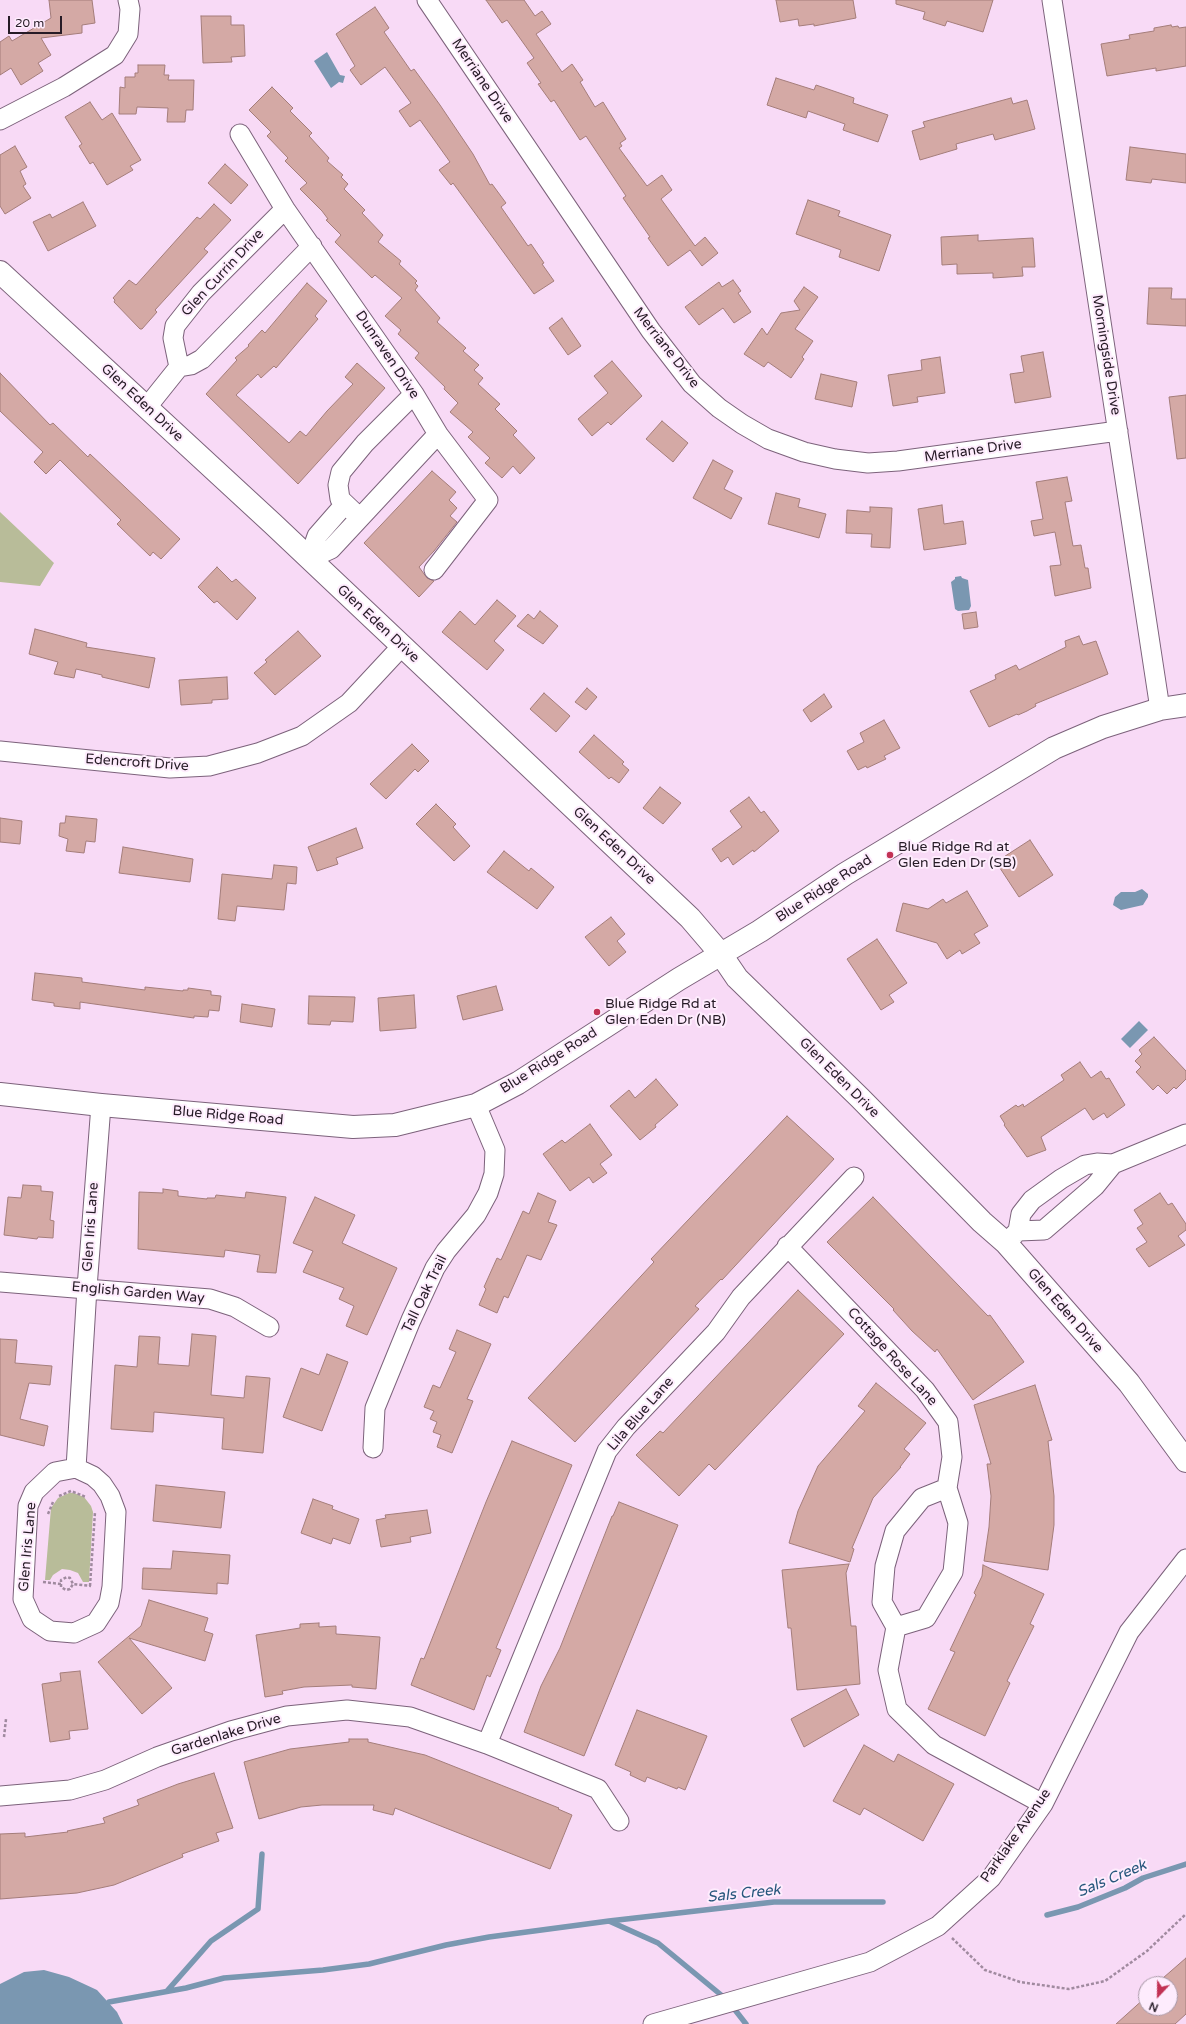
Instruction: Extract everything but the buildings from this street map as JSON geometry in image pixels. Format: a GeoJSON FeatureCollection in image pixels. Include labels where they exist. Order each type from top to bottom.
{"type":"FeatureCollection","features":[{"type":"Feature","properties":{"kind":"main road","name":"Glen Eden Drive"},"geometry":{"type":"LineString","coordinates":[[0,272],[147,407],[690,918],[720,954],[737,978],[860,1098],[982,1222],[1012,1237],[1129,1383],[1186,1461]]}},
{"type":"Feature","properties":{"kind":"main road","name":"Blue Ridge Road"},"geometry":{"type":"LineString","coordinates":[[0,1094],[100,1105],[353,1127],[395,1125],[476,1105],[518,1083],[720,954],[760,931],[845,874],[1054,748],[1103,727],[1160,709],[1186,705]]}},
{"type":"Feature","properties":{"kind":"street"},"geometry":{"type":"LineString","coordinates":[[0,120],[64,87],[115,55],[128,34],[130,9],[128,0]]}},
{"type":"Feature","properties":{"kind":"street","name":"Merriane Drive"},"geometry":{"type":"LineString","coordinates":[[427,0],[651,331],[692,384],[719,408],[742,424],[768,439],[804,452],[835,459],[868,463],[906,460],[1118,431]]}},
{"type":"Feature","properties":{"kind":"street","name":"Morningside Drive"},"geometry":{"type":"LineString","coordinates":[[1052,0],[1160,709]]}},
{"type":"Feature","properties":{"kind":"street","name":"Dunraven Drive"},"geometry":{"type":"LineString","coordinates":[[240,134],[285,209],[414,394],[438,434],[488,500],[434,570]]}},
{"type":"Feature","properties":{"kind":"street","name":"Glen Currin Drive"},"geometry":{"type":"LineString","coordinates":[[179,367],[173,338],[176,326],[201,293],[285,209]]}},
{"type":"Feature","properties":{"kind":"street"},"geometry":{"type":"LineString","coordinates":[[147,407],[179,367],[192,364],[202,359],[312,246]]}},
{"type":"Feature","properties":{"kind":"street"},"geometry":{"type":"LineString","coordinates":[[359,517],[340,499],[339,492],[341,472],[365,443],[414,394]]}},
{"type":"Feature","properties":{"kind":"street"},"geometry":{"type":"LineString","coordinates":[[309,559],[331,549],[359,517],[438,434]]}},
{"type":"Feature","properties":{"kind":"street"},"geometry":{"type":"LineString","coordinates":[[309,559],[317,536],[344,504]]}},
{"type":"Feature","properties":{"kind":"street","name":"Edencroft Drive"},"geometry":{"type":"LineString","coordinates":[[0,751],[170,768],[209,766],[258,753],[302,736],[349,703],[402,646]]}},
{"type":"Feature","properties":{"kind":"street","name":"Glen Iris Lane"},"geometry":{"type":"LineString","coordinates":[[76,1468],[100,1105]]}},
{"type":"Feature","properties":{"kind":"street","name":"Tall Oak Trail"},"geometry":{"type":"LineString","coordinates":[[373,1448],[375,1408],[411,1320],[436,1268],[446,1251],[476,1215],[488,1193],[494,1174],[495,1150],[476,1105]]}},
{"type":"Feature","properties":{"kind":"street"},"geometry":{"type":"LineString","coordinates":[[1012,1237],[1044,1230],[1095,1186],[1113,1164],[1125,1158],[1184,1141]]}},
{"type":"Feature","properties":{"kind":"street"},"geometry":{"type":"LineString","coordinates":[[1012,1237],[1021,1214],[1032,1200],[1061,1179],[1085,1165],[1097,1163],[1113,1164]]}},
{"type":"Feature","properties":{"kind":"street","name":"Lila Blue Lane"},"geometry":{"type":"LineString","coordinates":[[487,1744],[607,1451],[626,1427],[716,1332],[741,1297],[787,1246],[854,1177]]}},
{"type":"Feature","properties":{"kind":"street","name":"Cottage Rose Lane"},"geometry":{"type":"LineString","coordinates":[[787,1246],[925,1390],[948,1422],[952,1457],[947,1488],[958,1523],[953,1572],[926,1618],[896,1627]]}},
{"type":"Feature","properties":{"kind":"street","name":"English Garden Way"},"geometry":{"type":"LineString","coordinates":[[0,1282],[210,1299],[235,1307],[269,1327]]}},
{"type":"Feature","properties":{"kind":"street","name":"Glen Iris Lane"},"geometry":{"type":"LineString","coordinates":[[76,1468],[93,1476],[102,1484],[110,1496],[116,1512],[112,1587],[109,1603],[96,1623],[74,1633],[50,1631],[32,1619],[23,1600],[28,1506],[34,1492],[55,1472],[76,1468]]}},
{"type":"Feature","properties":{"kind":"street"},"geometry":{"type":"LineString","coordinates":[[947,1488],[922,1498],[896,1531],[885,1566],[882,1602],[896,1627],[888,1670],[897,1709],[934,1745],[1042,1804]]}},
{"type":"Feature","properties":{"kind":"street","name":"Parklake Avenue"},"geometry":{"type":"LineString","coordinates":[[653,2024],[870,1962],[938,1926],[991,1878],[1042,1804],[1129,1632],[1186,1559]]}},
{"type":"Feature","properties":{"kind":"street","name":"Gardenlake Drive"},"geometry":{"type":"LineString","coordinates":[[0,1796],[70,1790],[105,1780],[157,1757],[231,1731],[286,1716],[347,1710],[410,1717],[487,1744],[598,1789],[619,1821]]}},
{"type":"Feature","properties":{"kind":"path"},"geometry":{"type":"LineString","coordinates":[[47,1516],[53,1501],[65,1493],[76,1492],[84,1495],[90,1501]]}},
{"type":"Feature","properties":{"kind":"path"},"geometry":{"type":"LineString","coordinates":[[90,1586],[95,1509]]}},
{"type":"Feature","properties":{"kind":"path"},"geometry":{"type":"LineString","coordinates":[[43,1582],[44,1575]]}},
{"type":"Feature","properties":{"kind":"path"},"geometry":{"type":"LineString","coordinates":[[60,1584],[61,1580],[67,1577],[70,1578],[73,1584]]}},
{"type":"Feature","properties":{"kind":"path"},"geometry":{"type":"LineString","coordinates":[[23,1580],[60,1584],[61,1587],[66,1590],[70,1590],[73,1584]]}},
{"type":"Feature","properties":{"kind":"path"},"geometry":{"type":"LineString","coordinates":[[73,1584],[112,1587]]}},
{"type":"Feature","properties":{"kind":"path"},"geometry":{"type":"LineString","coordinates":[[4,1737],[6,1719]]}},
{"type":"Feature","properties":{"kind":"path"},"geometry":{"type":"LineString","coordinates":[[938,1926],[984,1970],[1020,1982],[1069,1989],[1105,1981],[1147,1951],[1186,1914]]}},
{"type":"Feature","properties":{"kind":"green space"},"geometry":{"type":"Polygon","coordinates":[[[0,512],[54,563],[40,586],[0,582],[0,512]]]}},
{"type":"Feature","properties":{"kind":"green space"},"geometry":{"type":"Polygon","coordinates":[[[69,1493],[74,1493],[84,1497],[91,1506],[93,1512],[89,1582],[83,1582],[78,1573],[62,1569],[53,1575],[50,1580],[45,1580],[51,1508],[58,1498],[69,1493]]]}},
{"type":"Feature","properties":{"kind":"water"},"geometry":{"type":"Polygon","coordinates":[[[327,52],[340,75],[345,76],[343,83],[339,82],[331,88],[314,61],[327,52]]]}},
{"type":"Feature","properties":{"kind":"water"},"geometry":{"type":"Polygon","coordinates":[[[961,576],[962,578],[968,580],[971,606],[969,610],[958,611],[955,609],[951,582],[955,579],[955,577],[961,576]]]}},
{"type":"Feature","properties":{"kind":"water"},"geometry":{"type":"Polygon","coordinates":[[[1142,889],[1148,894],[1148,897],[1143,905],[1121,910],[1113,905],[1115,897],[1121,892],[1135,892],[1142,889]]]}},
{"type":"Feature","properties":{"kind":"water"},"geometry":{"type":"Polygon","coordinates":[[[1139,1021],[1148,1030],[1130,1048],[1121,1039],[1139,1021]]]}},
{"type":"Feature","properties":{"kind":"water"},"geometry":{"type":"Polygon","coordinates":[[[44,1970],[69,1977],[97,1990],[117,2012],[123,2024],[0,2024],[0,1984],[24,1972],[44,1970]]]}},
{"type":"Feature","properties":{"kind":"waterway"},"geometry":{"type":"LineString","coordinates":[[167,1991],[211,1941],[258,1909],[262,1854]]}},
{"type":"Feature","properties":{"kind":"waterway","name":"Sals Creek"},"geometry":{"type":"LineString","coordinates":[[1047,1915],[1078,1907],[1125,1888],[1143,1878],[1186,1864]]}},
{"type":"Feature","properties":{"kind":"waterway"},"geometry":{"type":"LineString","coordinates":[[109,2002],[186,1988],[224,1978],[323,1970],[369,1964],[446,1945],[489,1937],[609,1921],[774,1902],[883,1902]]}},
{"type":"Feature","properties":{"kind":"waterway"},"geometry":{"type":"LineString","coordinates":[[609,1921],[658,1943],[726,1999]]}},
{"type":"Feature","properties":{"kind":"waterway"},"geometry":{"type":"LineString","coordinates":[[732,2006],[746,2024]]}},
{"type":"Feature","properties":{"kind":"place","name":"Blue Ridge Rd at Glen Eden Dr (SB)"},"geometry":{"type":"Point","coordinates":[890,855]}},
{"type":"Feature","properties":{"kind":"place","name":"Blue Ridge Rd at Glen Eden Dr (NB)"},"geometry":{"type":"Point","coordinates":[597,1012]}}]}
